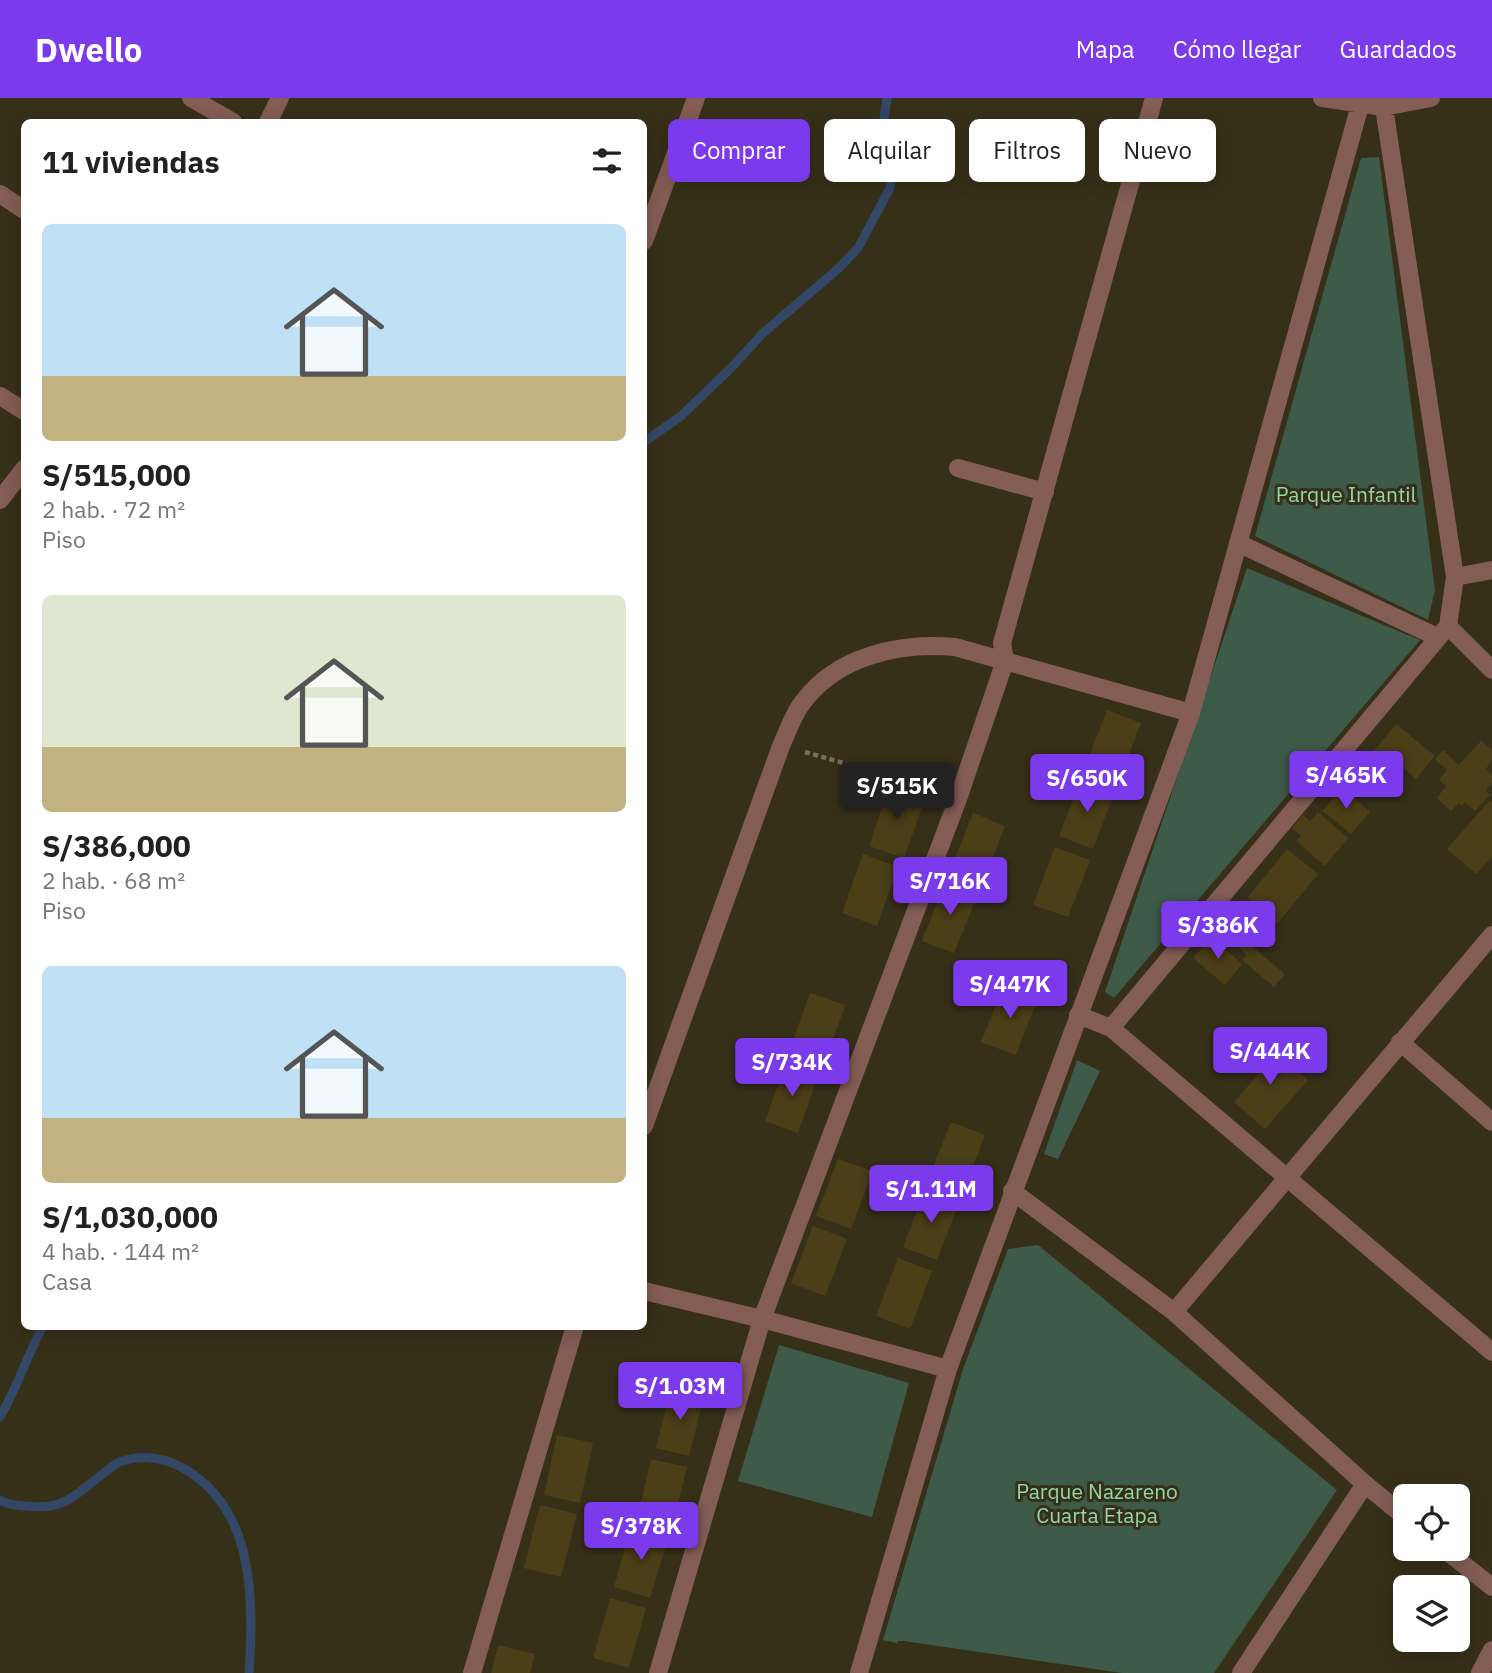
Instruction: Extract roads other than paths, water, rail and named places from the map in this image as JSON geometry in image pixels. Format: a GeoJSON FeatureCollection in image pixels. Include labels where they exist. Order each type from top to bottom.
{"type":"FeatureCollection","features":[{"type":"Feature","properties":{"kind":"street"},"geometry":{"type":"LineString","coordinates":[[191,98],[228,119]]}},
{"type":"Feature","properties":{"kind":"street"},"geometry":{"type":"LineString","coordinates":[[270,119],[280,98]]}},
{"type":"Feature","properties":{"kind":"street"},"geometry":{"type":"LineString","coordinates":[[647,233],[696,98]]}},
{"type":"Feature","properties":{"kind":"street"},"geometry":{"type":"LineString","coordinates":[[658,1673],[762,1319],[959,796],[1004,661],[1002,643],[1154,98]]}},
{"type":"Feature","properties":{"kind":"street"},"geometry":{"type":"LineString","coordinates":[[1322,98],[1384,107],[1431,98]]}},
{"type":"Feature","properties":{"kind":"street"},"geometry":{"type":"LineString","coordinates":[[859,1673],[948,1369],[1191,713],[1361,102]]}},
{"type":"Feature","properties":{"kind":"street"},"geometry":{"type":"LineString","coordinates":[[1111,1028],[1442,631],[1455,577],[1384,107]]}},
{"type":"Feature","properties":{"kind":"street"},"geometry":{"type":"LineString","coordinates":[[0,194],[21,207]]}},
{"type":"Feature","properties":{"kind":"street"},"geometry":{"type":"LineString","coordinates":[[0,396],[21,409]]}},
{"type":"Feature","properties":{"kind":"street"},"geometry":{"type":"LineString","coordinates":[[958,468],[1045,492]]}},
{"type":"Feature","properties":{"kind":"street"},"geometry":{"type":"LineString","coordinates":[[0,500],[21,473]]}},
{"type":"Feature","properties":{"kind":"street"},"geometry":{"type":"LineString","coordinates":[[1238,542],[1442,631],[1492,670]]}},
{"type":"Feature","properties":{"kind":"street"},"geometry":{"type":"LineString","coordinates":[[1455,577],[1492,570]]}},
{"type":"Feature","properties":{"kind":"street"},"geometry":{"type":"LineString","coordinates":[[647,1118],[781,746],[800,705],[816,685],[850,663],[902,647],[929,644],[955,647],[1191,713]]}},
{"type":"Feature","properties":{"kind":"street"},"geometry":{"type":"LineString","coordinates":[[1174,1312],[1492,935]]}},
{"type":"Feature","properties":{"kind":"street"},"geometry":{"type":"LineString","coordinates":[[1078,1015],[1111,1028],[1492,1352]]}},
{"type":"Feature","properties":{"kind":"street"},"geometry":{"type":"LineString","coordinates":[[1400,1042],[1492,1122]]}},
{"type":"Feature","properties":{"kind":"street"},"geometry":{"type":"LineString","coordinates":[[1012,1191],[1174,1312],[1393,1507]]}},
{"type":"Feature","properties":{"kind":"street"},"geometry":{"type":"LineString","coordinates":[[647,1292],[762,1319],[948,1369]]}},
{"type":"Feature","properties":{"kind":"street"},"geometry":{"type":"LineString","coordinates":[[472,1673],[574,1330]]}},
{"type":"Feature","properties":{"kind":"street"},"geometry":{"type":"LineString","coordinates":[[1241,1673],[1365,1485]]}},
{"type":"Feature","properties":{"kind":"street"},"geometry":{"type":"LineString","coordinates":[[1459,1561],[1492,1587]]}},
{"type":"Feature","properties":{"kind":"street"},"geometry":{"type":"LineString","coordinates":[[1480,1673],[1492,1650]]}},
{"type":"Feature","properties":{"kind":"waterway"},"geometry":{"type":"LineString","coordinates":[[647,440],[681,416],[762,334],[839,268],[858,248],[890,188],[892,173],[884,119],[887,98]]}},
{"type":"Feature","properties":{"kind":"waterway"},"geometry":{"type":"LineString","coordinates":[[0,1417],[41,1330]]}},
{"type":"Feature","properties":{"kind":"waterway"},"geometry":{"type":"LineString","coordinates":[[0,1500],[9,1504],[38,1507],[58,1504],[74,1496],[116,1464],[130,1459],[153,1458],[183,1468],[207,1485],[224,1507],[237,1531],[245,1558],[249,1587],[249,1673]]}},
{"type":"Feature","properties":{"kind":"park label","name":"Parque Infantil"},"geometry":{"type":"Point","coordinates":[1346,494]}},
{"type":"Feature","properties":{"kind":"park label","name":"Parque Nazareno Cuarta Etapa"},"geometry":{"type":"Point","coordinates":[1097,1503]}}]}
